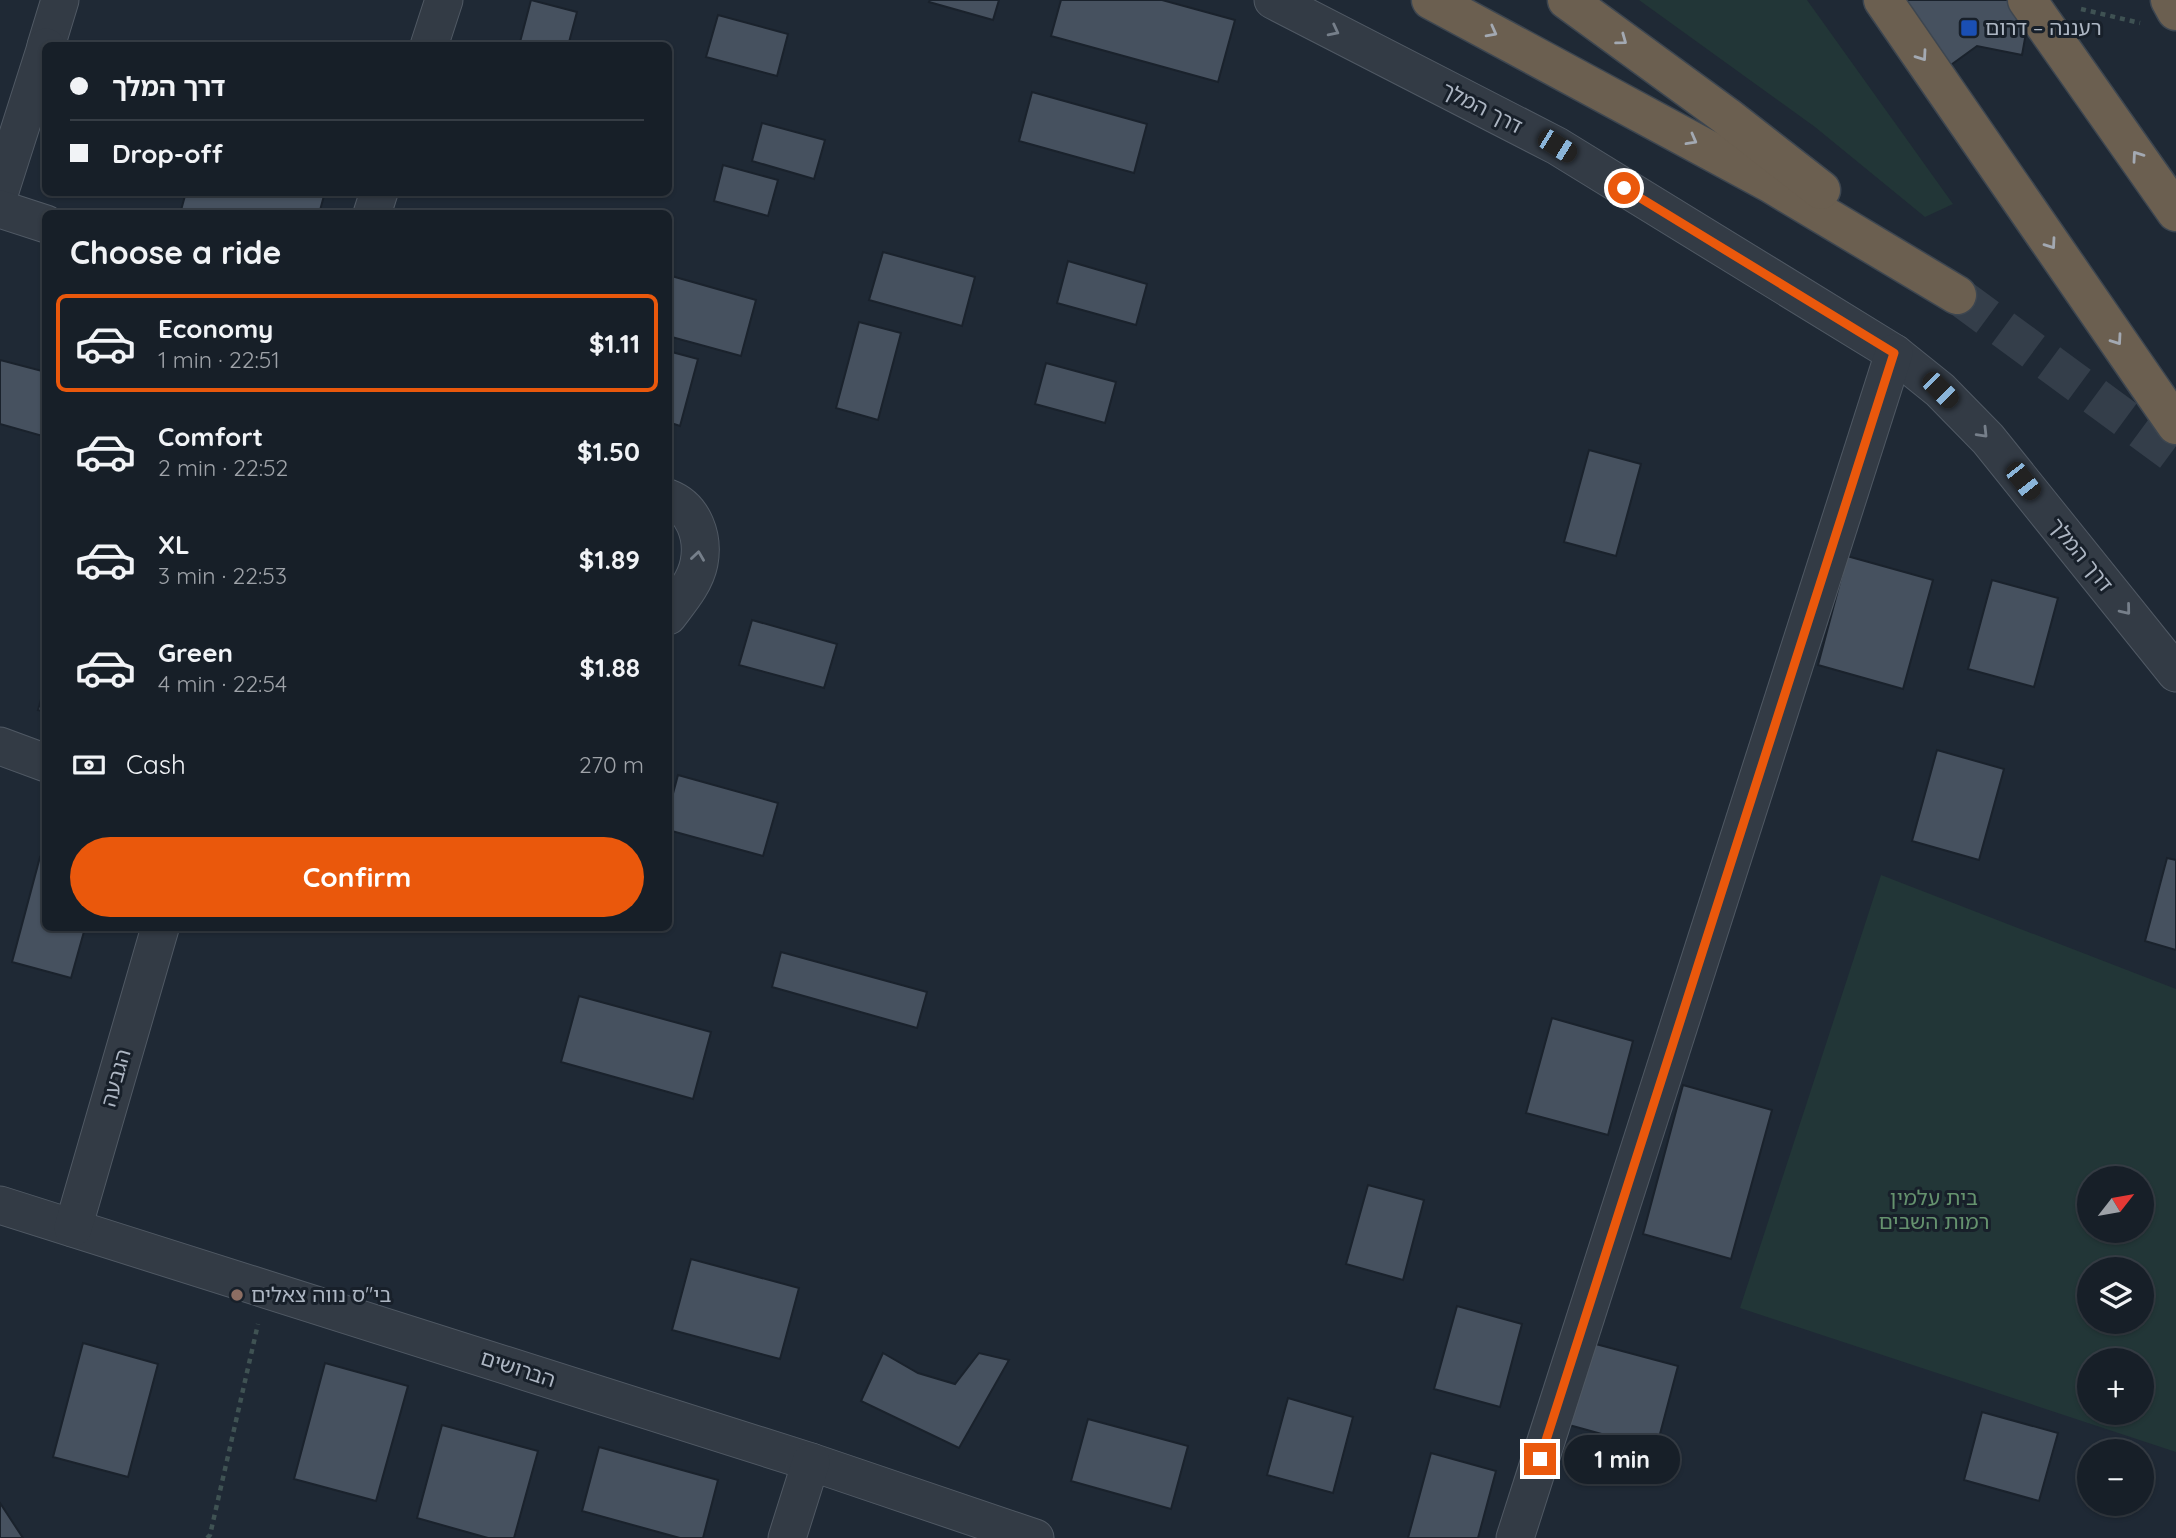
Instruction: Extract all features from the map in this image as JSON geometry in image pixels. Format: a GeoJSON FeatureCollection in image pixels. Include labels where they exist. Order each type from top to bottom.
{"type":"FeatureCollection","features":[{"type":"Feature","properties":{"kind":"highway"},"geometry":{"type":"LineString","coordinates":[[1432,0],[1770,183],[1952,291],[1727,116],[1567,0]]}},
{"type":"Feature","properties":{"kind":"highway"},"geometry":{"type":"LineString","coordinates":[[1883,0],[2176,425]]}},
{"type":"Feature","properties":{"kind":"highway"},"geometry":{"type":"LineString","coordinates":[[2027,0],[2176,212]]}},
{"type":"Feature","properties":{"kind":"street"},"geometry":{"type":"LineString","coordinates":[[47,42],[60,0]]}},
{"type":"Feature","properties":{"kind":"street"},"geometry":{"type":"LineString","coordinates":[[430,42],[444,0]]}},
{"type":"Feature","properties":{"kind":"street","name":"דרך המלך"},"geometry":{"type":"LineString","coordinates":[[1273,0],[1557,146],[1894,353],[1940,390],[1989,439],[2176,673]]}},
{"type":"Feature","properties":{"kind":"street"},"geometry":{"type":"LineString","coordinates":[[0,191],[42,59]]}},
{"type":"Feature","properties":{"kind":"street"},"geometry":{"type":"LineString","coordinates":[[0,209],[42,223]]}},
{"type":"Feature","properties":{"kind":"street"},"geometry":{"type":"LineString","coordinates":[[1515,1538],[1894,353]]}},
{"type":"Feature","properties":{"kind":"street"},"geometry":{"type":"LineString","coordinates":[[672,499],[694,519],[700,541],[699,564],[687,592],[672,611]]}},
{"type":"Feature","properties":{"kind":"street"},"geometry":{"type":"LineString","coordinates":[[0,746],[42,762]]}},
{"type":"Feature","properties":{"kind":"street","name":"הגבעה"},"geometry":{"type":"LineString","coordinates":[[73,1228],[159,931]]}},
{"type":"Feature","properties":{"kind":"street","name":"הברושים"},"geometry":{"type":"LineString","coordinates":[[0,1205],[811,1462],[1035,1538]]}},
{"type":"Feature","properties":{"kind":"street"},"geometry":{"type":"LineString","coordinates":[[787,1538],[811,1462]]}},
{"type":"Feature","properties":{"kind":"path"},"geometry":{"type":"LineString","coordinates":[[2076,8],[2170,7]]}},
{"type":"Feature","properties":{"kind":"path"},"geometry":{"type":"LineString","coordinates":[[207,1538],[210,1535],[265,1289]]}},
{"type":"Feature","properties":{"kind":"green space"},"geometry":{"type":"Polygon","coordinates":[[[1639,0],[1807,0],[1953,204],[1925,217],[1815,127],[1639,0]]]}},
{"type":"Feature","properties":{"kind":"green space","name":"בית עלמין רמות השבים"},"geometry":{"type":"Polygon","coordinates":[[[1881,875],[2176,989],[2176,1452],[2154,1445],[2154,1439],[2137,1439],[2094,1425],[2154,1425],[2154,1348],[2077,1348],[2077,1419],[1740,1308],[1881,875]]]}},
{"type":"Feature","properties":{"kind":"building"},"geometry":{"type":"Polygon","coordinates":[[[531,0],[577,12],[569,42],[520,42],[531,0]]]}},
{"type":"Feature","properties":{"kind":"building"},"geometry":{"type":"Polygon","coordinates":[[[999,0],[993,20],[929,2],[999,0]]]}},
{"type":"Feature","properties":{"kind":"building"},"geometry":{"type":"Polygon","coordinates":[[[1061,0],[1162,0],[1235,20],[1218,82],[1051,36],[1061,0]]]}},
{"type":"Feature","properties":{"kind":"building"},"geometry":{"type":"Polygon","coordinates":[[[1884,0],[2032,0],[2022,55],[1977,46],[1937,75],[1884,0]]]}},
{"type":"Feature","properties":{"kind":"building"},"geometry":{"type":"Polygon","coordinates":[[[718,15],[788,34],[777,76],[706,57],[718,15]]]}},
{"type":"Feature","properties":{"kind":"building"},"geometry":{"type":"Polygon","coordinates":[[[1032,92],[1147,124],[1134,173],[1019,141],[1032,92]]]}},
{"type":"Feature","properties":{"kind":"building"},"geometry":{"type":"Polygon","coordinates":[[[762,123],[825,140],[814,179],[752,161],[762,123]]]}},
{"type":"Feature","properties":{"kind":"building"},"geometry":{"type":"Polygon","coordinates":[[[723,165],[778,180],[768,216],[714,201],[723,165]]]}},
{"type":"Feature","properties":{"kind":"building"},"geometry":{"type":"Polygon","coordinates":[[[185,196],[324,196],[320,210],[181,210],[185,196]]]}},
{"type":"Feature","properties":{"kind":"building"},"geometry":{"type":"Polygon","coordinates":[[[883,252],[975,277],[962,326],[869,300],[883,252]]]}},
{"type":"Feature","properties":{"kind":"building"},"geometry":{"type":"Polygon","coordinates":[[[1068,261],[1147,284],[1136,325],[1057,303],[1068,261]]]}},
{"type":"Feature","properties":{"kind":"building"},"geometry":{"type":"Polygon","coordinates":[[[672,276],[756,300],[741,356],[672,337],[672,276]]]}},
{"type":"Feature","properties":{"kind":"building"},"geometry":{"type":"Polygon","coordinates":[[[859,322],[901,333],[878,420],[836,408],[859,322]]]}},
{"type":"Feature","properties":{"kind":"building"},"geometry":{"type":"Polygon","coordinates":[[[672,352],[698,359],[680,426],[672,423],[672,352]]]}},
{"type":"Feature","properties":{"kind":"building"},"geometry":{"type":"Polygon","coordinates":[[[0,360],[42,371],[42,436],[0,424],[0,360]]]}},
{"type":"Feature","properties":{"kind":"building"},"geometry":{"type":"Polygon","coordinates":[[[1046,363],[1116,382],[1105,423],[1035,404],[1046,363]]]}},
{"type":"Feature","properties":{"kind":"building"},"geometry":{"type":"Polygon","coordinates":[[[1589,450],[1641,464],[1616,556],[1564,542],[1589,450]]]}},
{"type":"Feature","properties":{"kind":"building"},"geometry":{"type":"Polygon","coordinates":[[[1847,556],[1933,580],[1903,689],[1818,665],[1847,556]]]}},
{"type":"Feature","properties":{"kind":"building"},"geometry":{"type":"Polygon","coordinates":[[[1992,580],[2058,598],[2034,687],[1968,669],[1992,580]]]}},
{"type":"Feature","properties":{"kind":"building"},"geometry":{"type":"Polygon","coordinates":[[[752,620],[837,644],[824,688],[739,665],[752,620]]]}},
{"type":"Feature","properties":{"kind":"building"},"geometry":{"type":"Polygon","coordinates":[[[1937,750],[2004,769],[1979,860],[1912,841],[1937,750]]]}},
{"type":"Feature","properties":{"kind":"building"},"geometry":{"type":"Polygon","coordinates":[[[678,775],[778,803],[763,856],[672,831],[672,797],[678,775]]]}},
{"type":"Feature","properties":{"kind":"building"},"geometry":{"type":"Polygon","coordinates":[[[40,857],[42,931],[84,931],[71,978],[12,962],[40,857]]]}},
{"type":"Feature","properties":{"kind":"building"},"geometry":{"type":"Polygon","coordinates":[[[2167,858],[2176,860],[2176,950],[2145,941],[2167,858]]]}},
{"type":"Feature","properties":{"kind":"building"},"geometry":{"type":"Polygon","coordinates":[[[781,952],[927,992],[917,1028],[772,987],[781,952]]]}},
{"type":"Feature","properties":{"kind":"building"},"geometry":{"type":"Polygon","coordinates":[[[579,996],[711,1032],[693,1099],[561,1062],[579,996]]]}},
{"type":"Feature","properties":{"kind":"building"},"geometry":{"type":"Polygon","coordinates":[[[1552,1018],[1633,1041],[1608,1135],[1526,1113],[1552,1018]]]}},
{"type":"Feature","properties":{"kind":"building"},"geometry":{"type":"Polygon","coordinates":[[[1683,1085],[1772,1110],[1731,1259],[1643,1234],[1683,1085]]]}},
{"type":"Feature","properties":{"kind":"building"},"geometry":{"type":"Polygon","coordinates":[[[1368,1185],[1424,1200],[1403,1280],[1346,1264],[1368,1185]]]}},
{"type":"Feature","properties":{"kind":"building"},"geometry":{"type":"Polygon","coordinates":[[[691,1259],[799,1288],[780,1359],[672,1330],[691,1259]]]}},
{"type":"Feature","properties":{"kind":"building"},"geometry":{"type":"Polygon","coordinates":[[[1457,1306],[1522,1324],[1500,1407],[1434,1389],[1457,1306]]]}},
{"type":"Feature","properties":{"kind":"building"},"geometry":{"type":"Polygon","coordinates":[[[83,1343],[158,1364],[128,1477],[53,1457],[83,1343]]]}},
{"type":"Feature","properties":{"kind":"building"},"geometry":{"type":"Polygon","coordinates":[[[1592,1343],[1678,1366],[1656,1449],[1569,1425],[1592,1343]]]}},
{"type":"Feature","properties":{"kind":"building"},"geometry":{"type":"Polygon","coordinates":[[[883,1353],[918,1373],[955,1384],[979,1353],[1009,1360],[959,1448],[861,1401],[883,1353]]]}},
{"type":"Feature","properties":{"kind":"building"},"geometry":{"type":"Polygon","coordinates":[[[325,1363],[408,1386],[376,1501],[294,1479],[325,1363]]]}},
{"type":"Feature","properties":{"kind":"building"},"geometry":{"type":"Polygon","coordinates":[[[1288,1398],[1353,1417],[1333,1493],[1267,1475],[1288,1398]]]}},
{"type":"Feature","properties":{"kind":"building"},"geometry":{"type":"Polygon","coordinates":[[[1982,1412],[2058,1433],[2039,1501],[1964,1480],[1982,1412]]]}},
{"type":"Feature","properties":{"kind":"building"},"geometry":{"type":"Polygon","coordinates":[[[1088,1419],[1188,1446],[1171,1509],[1071,1481],[1088,1419]]]}},
{"type":"Feature","properties":{"kind":"building"},"geometry":{"type":"Polygon","coordinates":[[[442,1425],[538,1451],[514,1538],[488,1538],[417,1518],[442,1425]]]}},
{"type":"Feature","properties":{"kind":"building"},"geometry":{"type":"Polygon","coordinates":[[[599,1447],[718,1480],[703,1538],[680,1538],[582,1511],[599,1447]]]}},
{"type":"Feature","properties":{"kind":"building"},"geometry":{"type":"Polygon","coordinates":[[[1431,1453],[1496,1471],[1478,1538],[1408,1538],[1431,1453]]]}},
{"type":"Feature","properties":{"kind":"building"},"geometry":{"type":"Polygon","coordinates":[[[0,1503],[23,1538],[0,1538],[0,1503]]]}},
{"type":"Feature","properties":{"kind":"tunnel"},"geometry":{"type":"LineString","coordinates":[[1957,295],[2176,456]]}},
{"type":"Feature","properties":{"kind":"place","name":"רעננה – דרום"},"geometry":{"type":"Point","coordinates":[1969,28]}},
{"type":"Feature","properties":{"kind":"place","name":"בי\"ס נווה צאלים"},"geometry":{"type":"Point","coordinates":[237,1295]}},
{"type":"Feature","properties":{"kind":"route"},"geometry":{"type":"LineString","coordinates":[[1540,1459],[1894,353],[1624,188]]}}]}
